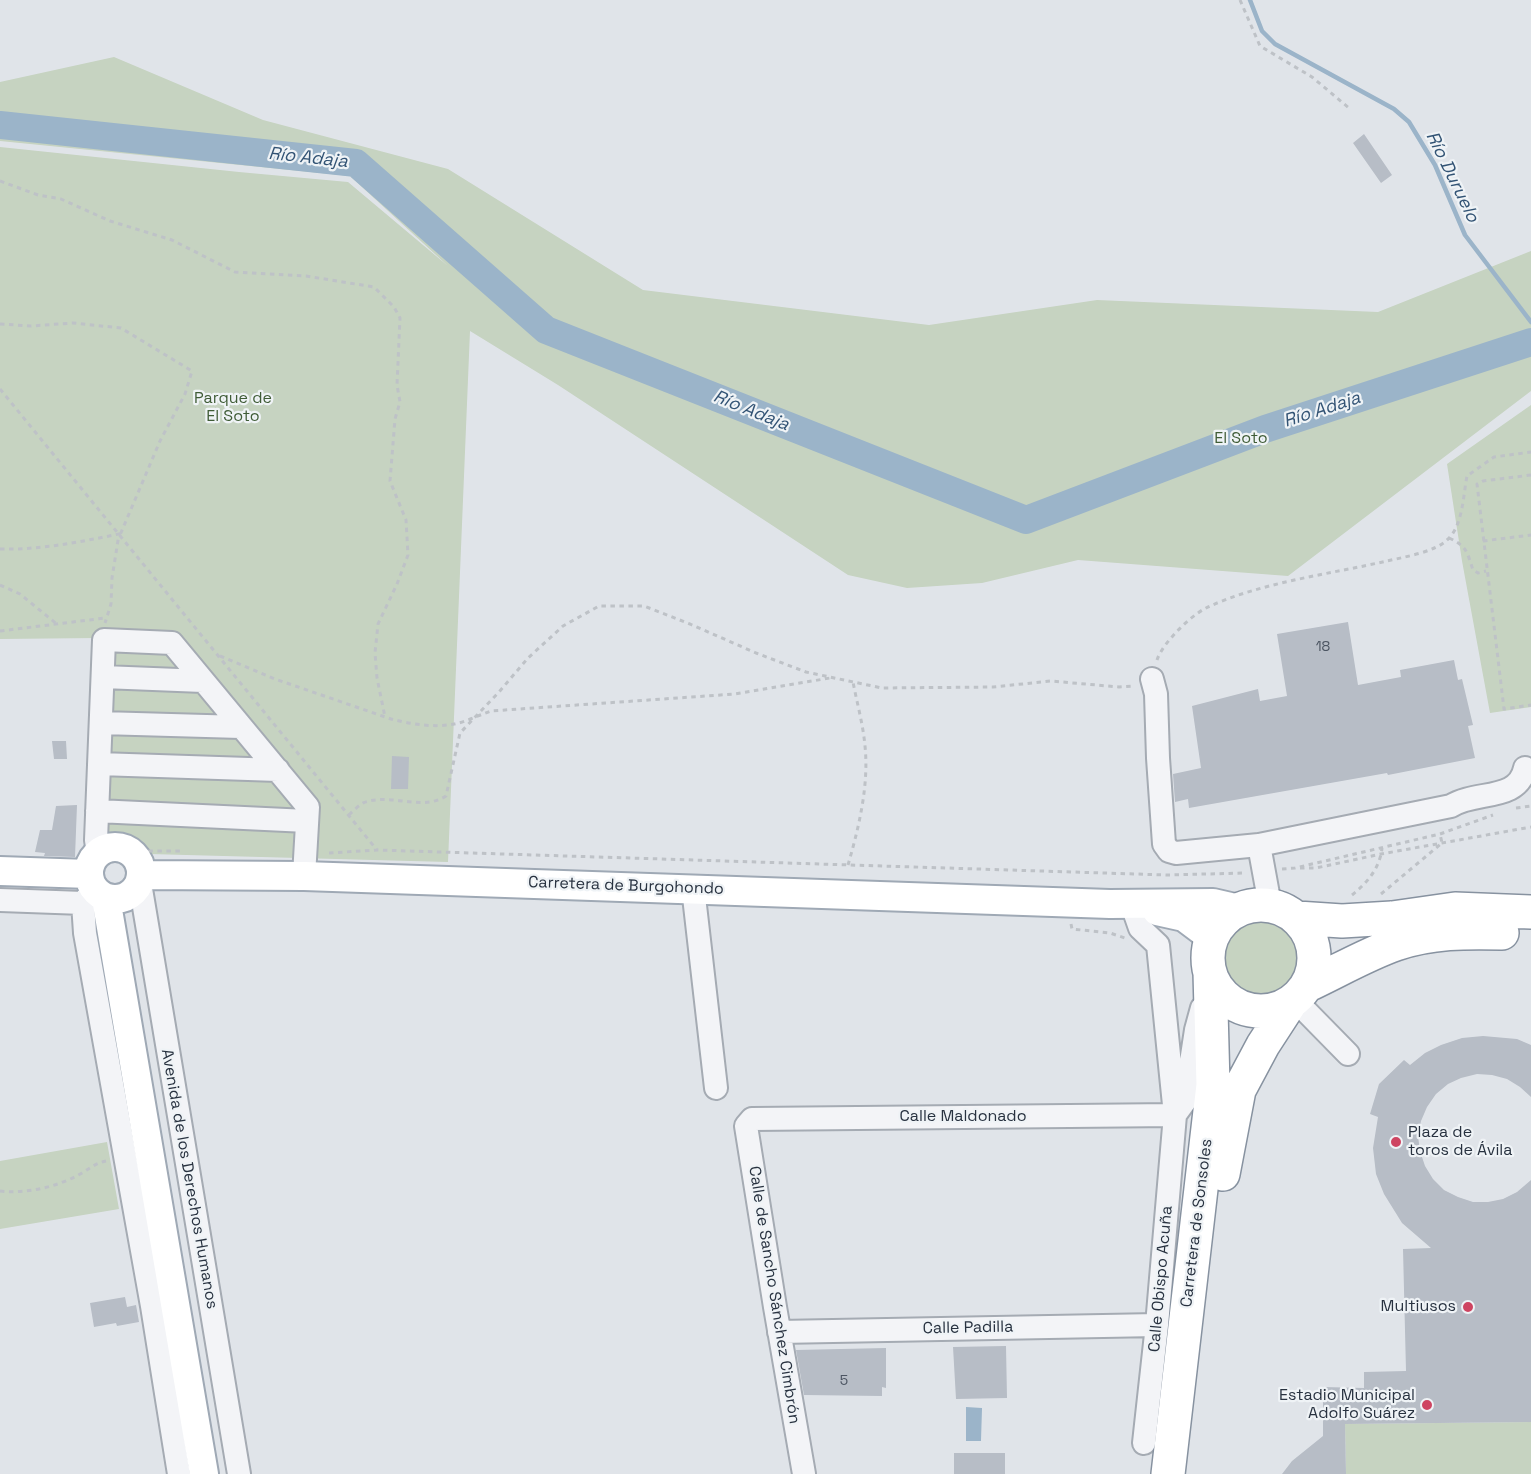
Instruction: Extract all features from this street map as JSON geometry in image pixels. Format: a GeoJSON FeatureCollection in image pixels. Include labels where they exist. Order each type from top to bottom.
{"type":"FeatureCollection","features":[{"type":"Feature","properties":{"kind":"highway","name":"Carretera de Burgohondo"},"geometry":{"type":"LineString","coordinates":[[1268,911],[1342,921],[1392,918],[1455,909],[1531,912]]}},
{"type":"Feature","properties":{"kind":"highway"},"geometry":{"type":"LineString","coordinates":[[1297,997],[1314,968],[1314,950],[1308,932],[1268,911],[1227,916],[1218,926],[1212,938],[1208,955],[1210,977],[1223,996],[1237,1006],[1254,1012],[1272,1011],[1395,944],[1424,936],[1464,932],[1531,934]]}},
{"type":"Feature","properties":{"kind":"highway","name":"Carretera de Sonsoles"},"geometry":{"type":"LineString","coordinates":[[1168,1474],[1213,1084],[1210,977]]}},
{"type":"Feature","properties":{"kind":"highway","name":"Carretera de Sonsoles"},"geometry":{"type":"LineString","coordinates":[[1188,1474],[1226,1155],[1239,1090],[1263,1045],[1297,997]]}},
{"type":"Feature","properties":{"kind":"main road","name":"Carretera de Burgohondo"},"geometry":{"type":"LineString","coordinates":[[0,871],[108,879],[305,865],[693,888],[1069,903],[1122,906],[1170,913],[1184,917],[1212,938]]}},
{"type":"Feature","properties":{"kind":"main road","name":"Avenida de los Derechos Humanos"},"geometry":{"type":"LineString","coordinates":[[108,879],[204,1474]]}},
{"type":"Feature","properties":{"kind":"main road","name":"Avenida de los Derechos Humanos"},"geometry":{"type":"LineString","coordinates":[[108,879],[223,1474]]}},
{"type":"Feature","properties":{"kind":"main road","name":"Carretera de Burgohondo"},"geometry":{"type":"LineString","coordinates":[[1122,906],[1213,903],[1268,911]]}},
{"type":"Feature","properties":{"kind":"street"},"geometry":{"type":"LineString","coordinates":[[179,1474],[85,933],[108,879],[97,811],[105,629],[172,643],[308,807],[305,865]]}},
{"type":"Feature","properties":{"kind":"street"},"geometry":{"type":"LineString","coordinates":[[103,677],[203,681]]}},
{"type":"Feature","properties":{"kind":"street"},"geometry":{"type":"LineString","coordinates":[[1152,679],[1156,694],[1164,844],[1169,851],[1176,853],[1259,845],[1451,806],[1462,807],[1531,793]]}},
{"type":"Feature","properties":{"kind":"street"},"geometry":{"type":"LineString","coordinates":[[101,723],[241,727]]}},
{"type":"Feature","properties":{"kind":"street"},"geometry":{"type":"LineString","coordinates":[[99,764],[278,770]]}},
{"type":"Feature","properties":{"kind":"street"},"geometry":{"type":"LineString","coordinates":[[1451,806],[1460,800],[1514,788],[1521,782],[1525,768]]}},
{"type":"Feature","properties":{"kind":"street"},"geometry":{"type":"LineString","coordinates":[[97,811],[307,821]]}},
{"type":"Feature","properties":{"kind":"street"},"geometry":{"type":"LineString","coordinates":[[1259,845],[1268,911]]}},
{"type":"Feature","properties":{"kind":"street","name":"Carretera de Burgohondo"},"geometry":{"type":"LineString","coordinates":[[0,900],[108,879]]}},
{"type":"Feature","properties":{"kind":"street","name":"Avenida de los Derechos Humanos"},"geometry":{"type":"LineString","coordinates":[[108,879],[239,1474]]}},
{"type":"Feature","properties":{"kind":"street"},"geometry":{"type":"LineString","coordinates":[[693,888],[716,1088]]}},
{"type":"Feature","properties":{"kind":"street","name":"Calle Obispo Acuña"},"geometry":{"type":"LineString","coordinates":[[1122,906],[1158,945],[1174,1115],[1157,1325],[1144,1443]]}},
{"type":"Feature","properties":{"kind":"street","name":"Calle Obispo Acuña"},"geometry":{"type":"LineString","coordinates":[[1174,1115],[1185,1101],[1196,1030],[1210,977]]}},
{"type":"Feature","properties":{"kind":"street"},"geometry":{"type":"LineString","coordinates":[[1297,997],[1348,1054]]}},
{"type":"Feature","properties":{"kind":"street","name":"Calle Maldonado"},"geometry":{"type":"LineString","coordinates":[[752,1119],[1174,1115]]}},
{"type":"Feature","properties":{"kind":"street","name":"Calle de Sancho Sánchez Cimbrón"},"geometry":{"type":"LineString","coordinates":[[752,1119],[746,1126],[804,1474]]}},
{"type":"Feature","properties":{"kind":"street","name":"Calle Padilla"},"geometry":{"type":"LineString","coordinates":[[779,1332],[1157,1325]]}},
{"type":"Feature","properties":{"kind":"path"},"geometry":{"type":"LineString","coordinates":[[1240,0],[1260,46],[1312,77],[1349,108]]}},
{"type":"Feature","properties":{"kind":"path"},"geometry":{"type":"LineString","coordinates":[[0,181],[38,195],[61,199],[110,221],[172,240],[236,272],[306,276],[374,287],[394,307],[400,318],[397,385],[400,402],[395,419],[390,481],[406,520],[408,555],[378,624],[375,653],[377,678],[385,717]]}},
{"type":"Feature","properties":{"kind":"path"},"geometry":{"type":"LineString","coordinates":[[0,324],[31,326],[73,323],[121,328],[192,371],[185,394],[160,441],[120,535],[112,578],[111,604],[105,629],[58,625],[0,631]]}},
{"type":"Feature","properties":{"kind":"path"},"geometry":{"type":"LineString","coordinates":[[0,388],[377,850]]}},
{"type":"Feature","properties":{"kind":"path"},"geometry":{"type":"LineString","coordinates":[[349,815],[362,804],[373,801],[390,799],[427,802],[440,800],[446,796],[460,734],[528,658],[564,627],[600,606],[644,606],[806,672],[882,688],[993,687],[1051,681],[1119,687],[1142,685],[1152,679],[1158,657],[1167,640],[1204,609],[1258,589],[1435,548],[1449,538],[1457,527],[1467,476],[1494,457],[1531,452]]}},
{"type":"Feature","properties":{"kind":"path"},"geometry":{"type":"LineString","coordinates":[[1531,475],[1483,481],[1477,484],[1504,709],[1531,705]]}},
{"type":"Feature","properties":{"kind":"path"},"geometry":{"type":"LineString","coordinates":[[1483,541],[1531,534]]}},
{"type":"Feature","properties":{"kind":"path"},"geometry":{"type":"LineString","coordinates":[[0,549],[28,550],[120,535]]}},
{"type":"Feature","properties":{"kind":"path"},"geometry":{"type":"LineString","coordinates":[[1449,538],[1463,545],[1473,570],[1479,573],[1486,571]]}},
{"type":"Feature","properties":{"kind":"path"},"geometry":{"type":"LineString","coordinates":[[0,585],[20,594],[58,625]]}},
{"type":"Feature","properties":{"kind":"path"},"geometry":{"type":"LineString","coordinates":[[220,656],[275,679],[385,717],[410,724],[432,725],[454,724],[491,711],[735,694],[832,677]]}},
{"type":"Feature","properties":{"kind":"path"},"geometry":{"type":"LineString","coordinates":[[848,865],[863,800],[865,774],[865,748],[853,682]]}},
{"type":"Feature","properties":{"kind":"path"},"geometry":{"type":"LineString","coordinates":[[1510,808],[1531,806]]}},
{"type":"Feature","properties":{"kind":"path"},"geometry":{"type":"LineString","coordinates":[[1295,868],[1440,834],[1500,812]]}},
{"type":"Feature","properties":{"kind":"path"},"geometry":{"type":"LineString","coordinates":[[305,865],[377,850],[1167,875],[1248,873],[1264,870],[1316,868],[1531,827]]}},
{"type":"Feature","properties":{"kind":"path"},"geometry":{"type":"LineString","coordinates":[[1440,834],[1442,843]]}},
{"type":"Feature","properties":{"kind":"path"},"geometry":{"type":"LineString","coordinates":[[108,879],[129,843],[140,851],[183,852]]}},
{"type":"Feature","properties":{"kind":"path"},"geometry":{"type":"LineString","coordinates":[[1381,894],[1442,843]]}},
{"type":"Feature","properties":{"kind":"path"},"geometry":{"type":"LineString","coordinates":[[1347,900],[1363,887],[1375,870],[1382,848]]}},
{"type":"Feature","properties":{"kind":"path"},"geometry":{"type":"LineString","coordinates":[[1071,872],[1069,903],[1072,930],[1110,933],[1128,939]]}},
{"type":"Feature","properties":{"kind":"path"},"geometry":{"type":"LineString","coordinates":[[0,1191],[32,1190],[57,1184],[81,1174],[97,1162],[126,1159]]}},
{"type":"Feature","properties":{"kind":"green space"},"geometry":{"type":"Polygon","coordinates":[[[114,57],[263,120],[448,169],[643,290],[929,325],[1097,300],[1378,312],[1531,251],[1531,391],[1288,576],[1078,560],[982,583],[907,588],[848,575],[558,385],[470,331],[448,862],[149,854],[128,842],[99,838],[98,638],[0,639],[0,147],[348,182],[448,266],[350,176],[0,141],[0,82],[114,57]]]}},
{"type":"Feature","properties":{"kind":"green space"},"geometry":{"type":"Polygon","coordinates":[[[1531,405],[1531,707],[1490,713],[1447,464],[1531,405]]]}},
{"type":"Feature","properties":{"kind":"green space"},"geometry":{"type":"Polygon","coordinates":[[[1261,917],[1277,920],[1290,929],[1299,942],[1302,958],[1299,974],[1290,987],[1277,996],[1261,999],[1245,996],[1232,987],[1223,974],[1220,958],[1223,942],[1232,929],[1245,920],[1261,917]]]}},
{"type":"Feature","properties":{"kind":"green space"},"geometry":{"type":"Polygon","coordinates":[[[107,1142],[119,1209],[0,1229],[0,1161],[107,1142]]]}},
{"type":"Feature","properties":{"kind":"green space"},"geometry":{"type":"Polygon","coordinates":[[[1531,1422],[1531,1474],[1346,1474],[1345,1424],[1531,1422]]]}},
{"type":"Feature","properties":{"kind":"water"},"geometry":{"type":"Polygon","coordinates":[[[966,1407],[982,1408],[981,1441],[966,1441],[966,1407]]]}},
{"type":"Feature","properties":{"kind":"building"},"geometry":{"type":"Polygon","coordinates":[[[1364,134],[1392,175],[1381,183],[1353,143],[1364,134]]]}},
{"type":"Feature","properties":{"kind":"building"},"geometry":{"type":"Polygon","coordinates":[[[1348,622],[1358,685],[1401,677],[1400,670],[1454,660],[1458,680],[1462,679],[1473,725],[1468,726],[1475,758],[1189,808],[1188,799],[1175,802],[1173,774],[1201,768],[1192,706],[1258,689],[1260,701],[1287,696],[1277,634],[1348,622]]]}},
{"type":"Feature","properties":{"kind":"building"},"geometry":{"type":"Polygon","coordinates":[[[52,741],[66,741],[67,759],[54,759],[52,741]]]}},
{"type":"Feature","properties":{"kind":"building"},"geometry":{"type":"Polygon","coordinates":[[[392,756],[409,757],[408,789],[391,789],[392,756]]]}},
{"type":"Feature","properties":{"kind":"building"},"geometry":{"type":"Polygon","coordinates":[[[77,805],[75,857],[44,856],[45,853],[35,852],[40,830],[52,830],[56,806],[77,805]]]}},
{"type":"Feature","properties":{"kind":"building"},"geometry":{"type":"Polygon","coordinates":[[[1483,1036],[1517,1039],[1531,1045],[1531,1097],[1507,1079],[1477,1074],[1461,1078],[1448,1084],[1436,1094],[1421,1121],[1418,1136],[1425,1166],[1433,1179],[1444,1190],[1458,1197],[1473,1202],[1503,1199],[1517,1192],[1531,1180],[1531,1422],[1345,1424],[1346,1474],[1282,1474],[1292,1461],[1323,1436],[1323,1387],[1364,1388],[1364,1372],[1406,1371],[1403,1249],[1431,1248],[1402,1223],[1384,1194],[1376,1174],[1373,1148],[1378,1117],[1370,1114],[1379,1084],[1404,1060],[1410,1065],[1425,1053],[1441,1045],[1462,1038],[1483,1036]]]}},
{"type":"Feature","properties":{"kind":"building"},"geometry":{"type":"Polygon","coordinates":[[[125,1297],[127,1307],[136,1305],[139,1322],[94,1327],[90,1303],[125,1297]]]}},
{"type":"Feature","properties":{"kind":"building"},"geometry":{"type":"Polygon","coordinates":[[[1006,1346],[1007,1398],[956,1399],[953,1347],[1006,1346]]]}},
{"type":"Feature","properties":{"kind":"building"},"geometry":{"type":"Polygon","coordinates":[[[886,1348],[886,1388],[882,1387],[882,1396],[804,1395],[796,1350],[886,1348]]]}},
{"type":"Feature","properties":{"kind":"building"},"geometry":{"type":"Polygon","coordinates":[[[954,1453],[1005,1453],[1005,1474],[954,1474],[954,1453]]]}},
{"type":"Feature","properties":{"kind":"waterway","name":"Río Duruelo"},"geometry":{"type":"LineString","coordinates":[[1250,0],[1262,31],[1275,44],[1394,109],[1409,122],[1435,165],[1465,235],[1531,322]]}},
{"type":"Feature","properties":{"kind":"waterway","name":"Río Adaja"},"geometry":{"type":"LineString","coordinates":[[0,125],[356,163],[546,330],[1026,520],[1265,429],[1531,342]]}},
{"type":"Feature","properties":{"kind":"place","name":"Plaza de toros de Ávila"},"geometry":{"type":"Point","coordinates":[1396,1142]}},
{"type":"Feature","properties":{"kind":"place","name":"Multiusos"},"geometry":{"type":"Point","coordinates":[1468,1307]}},
{"type":"Feature","properties":{"kind":"place","name":"Estadio Municipal Adolfo Suárez"},"geometry":{"type":"Point","coordinates":[1427,1405]}},
{"type":"Feature","properties":{"kind":"park label","name":"Parque de El Soto"},"geometry":{"type":"Point","coordinates":[233,408]}},
{"type":"Feature","properties":{"kind":"park label","name":"El Soto"},"geometry":{"type":"Point","coordinates":[1241,439]}}]}
